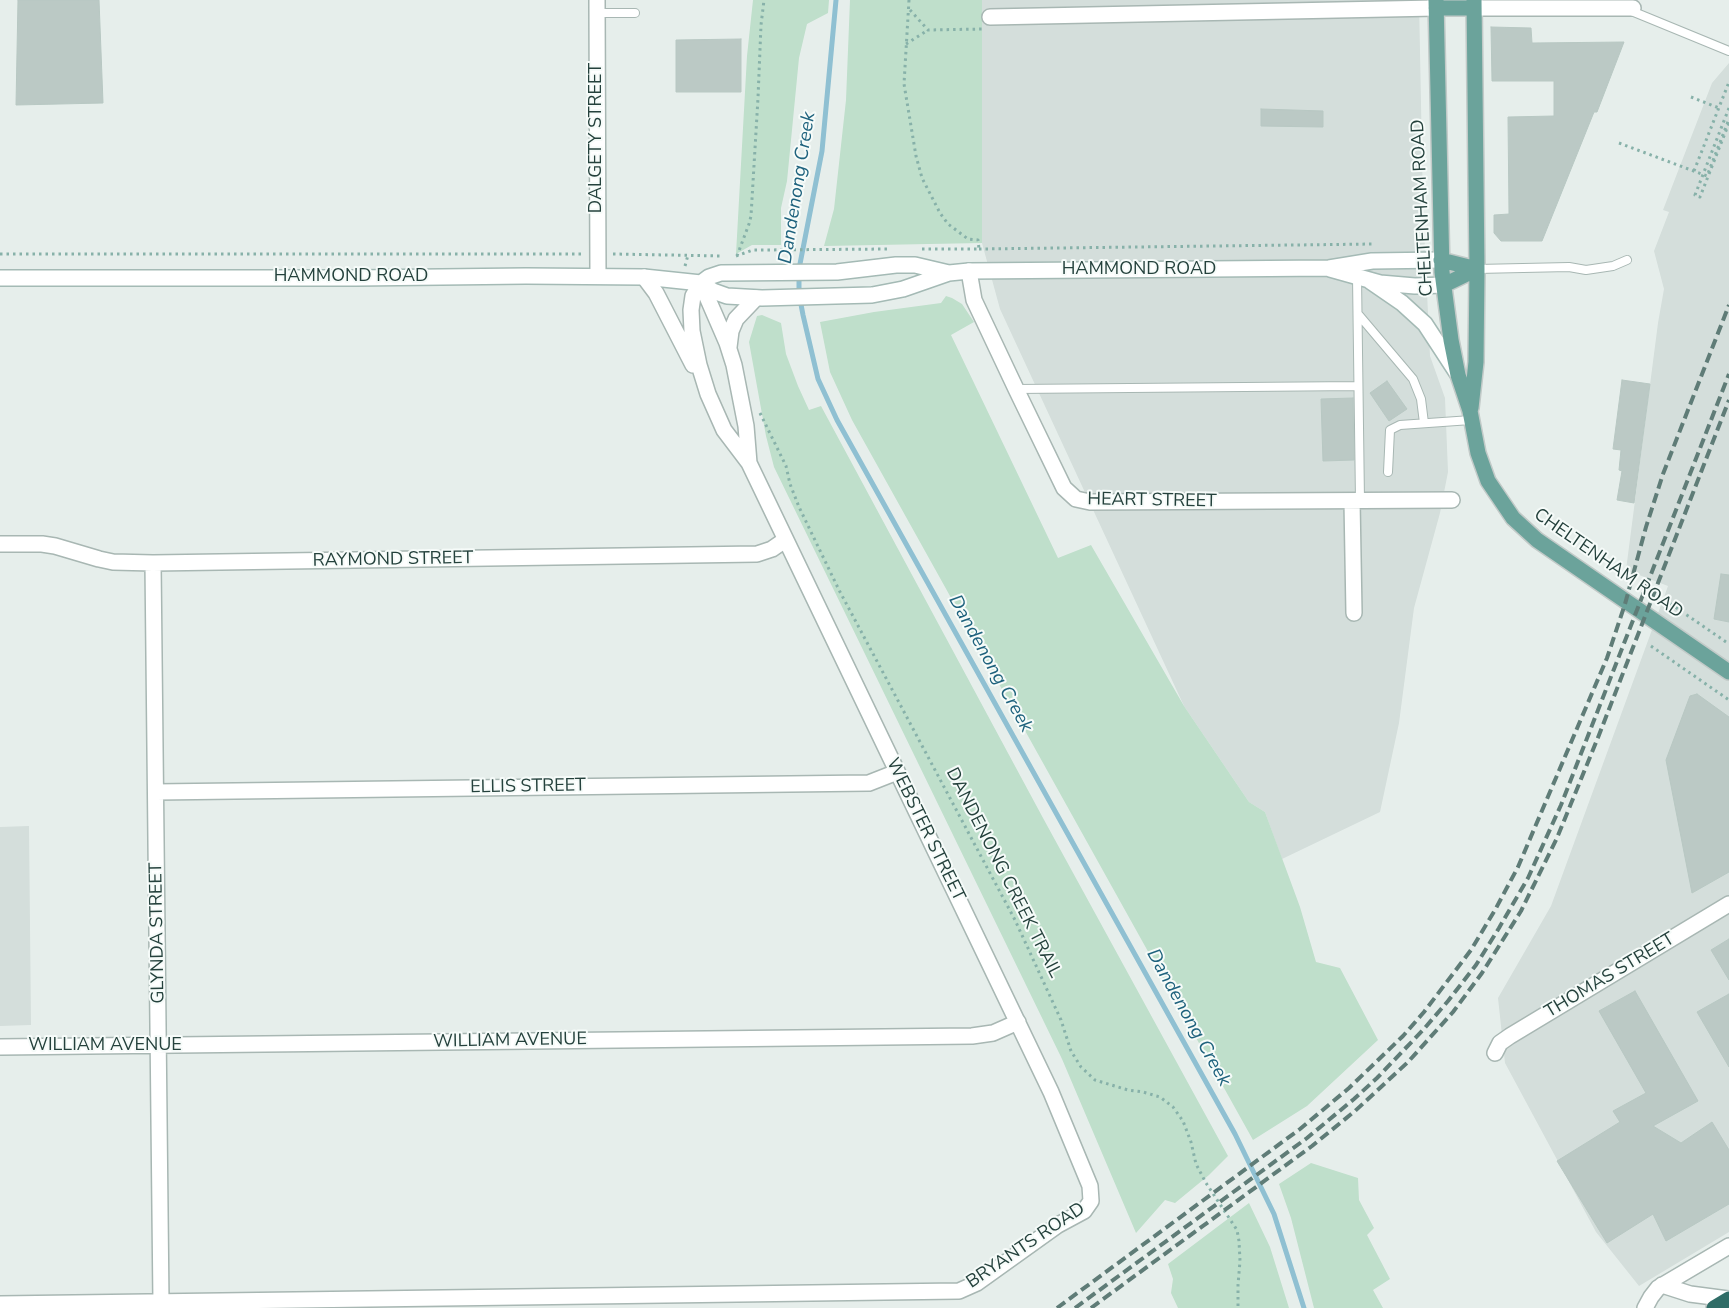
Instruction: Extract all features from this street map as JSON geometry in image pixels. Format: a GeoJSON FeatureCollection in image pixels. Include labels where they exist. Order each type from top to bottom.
{"type":"FeatureCollection","features":[{"type":"Feature","properties":{"kind":"highway"},"geometry":{"type":"LineString","coordinates":[[1714,1308],[1729,1299]]}},
{"type":"Feature","properties":{"kind":"main road"},"geometry":{"type":"LineString","coordinates":[[1436,4],[1474,4]]}},
{"type":"Feature","properties":{"kind":"main road","name":"CHELTENHAM ROAD"},"geometry":{"type":"LineString","coordinates":[[1436,4],[1444,285],[1451,340],[1458,374],[1471,415],[1479,458],[1488,481],[1504,507],[1518,524],[1547,548],[1729,672]]}},
{"type":"Feature","properties":{"kind":"main road","name":"CHELTENHAM ROAD"},"geometry":{"type":"LineString","coordinates":[[1471,415],[1476,362],[1477,269],[1474,4]]}},
{"type":"Feature","properties":{"kind":"main road"},"geometry":{"type":"LineString","coordinates":[[1442,260],[1477,269]]}},
{"type":"Feature","properties":{"kind":"main road"},"geometry":{"type":"LineString","coordinates":[[1444,285],[1477,269]]}},
{"type":"Feature","properties":{"kind":"street"},"geometry":{"type":"LineString","coordinates":[[1576,8],[1599,0]]}},
{"type":"Feature","properties":{"kind":"street"},"geometry":{"type":"LineString","coordinates":[[990,17],[1436,4]]}},
{"type":"Feature","properties":{"kind":"street"},"geometry":{"type":"LineString","coordinates":[[1474,4],[1628,8]]}},
{"type":"Feature","properties":{"kind":"street","name":"DALGETY STREET"},"geometry":{"type":"LineString","coordinates":[[597,7],[598,276]]}},
{"type":"Feature","properties":{"kind":"street","name":"HAMMOND ROAD"},"geometry":{"type":"LineString","coordinates":[[0,278],[644,277],[701,284],[723,295],[759,298],[872,295],[903,289],[950,273],[969,271],[1328,268],[1372,261],[1442,260]]}},
{"type":"Feature","properties":{"kind":"street","name":"HAMMOND ROAD"},"geometry":{"type":"LineString","coordinates":[[701,284],[710,277],[721,273],[837,272],[905,265],[920,266],[950,273]]}},
{"type":"Feature","properties":{"kind":"street","name":"HAMMOND ROAD"},"geometry":{"type":"LineString","coordinates":[[1328,268],[1364,279],[1404,285],[1444,285]]}},
{"type":"Feature","properties":{"kind":"street","name":"HEART STREET"},"geometry":{"type":"LineString","coordinates":[[969,271],[974,300],[1064,488],[1072,497],[1082,501],[1452,500]]}},
{"type":"Feature","properties":{"kind":"street","name":"WEBSTER STREET"},"geometry":{"type":"LineString","coordinates":[[644,277],[656,293],[705,386],[724,430],[749,463],[1051,1092],[1090,1186],[1091,1201]]}},
{"type":"Feature","properties":{"kind":"street"},"geometry":{"type":"LineString","coordinates":[[1364,279],[1402,303],[1422,320],[1458,374]]}},
{"type":"Feature","properties":{"kind":"street","name":"WEBSTER STREET"},"geometry":{"type":"LineString","coordinates":[[701,284],[729,349],[737,378],[746,426],[749,463]]}},
{"type":"Feature","properties":{"kind":"street","name":"WEBSTER STREET"},"geometry":{"type":"LineString","coordinates":[[701,284],[693,296],[692,331],[696,356],[705,386]]}},
{"type":"Feature","properties":{"kind":"street","name":"WEBSTER STREET"},"geometry":{"type":"LineString","coordinates":[[729,349],[729,340],[734,322],[744,308],[759,298]]}},
{"type":"Feature","properties":{"kind":"street"},"geometry":{"type":"LineString","coordinates":[[1354,613],[1356,501]]}},
{"type":"Feature","properties":{"kind":"street","name":"RAYMOND STREET"},"geometry":{"type":"LineString","coordinates":[[0,544],[42,544],[56,546],[99,559],[128,563],[153,563],[757,554],[766,552],[785,540]]}},
{"type":"Feature","properties":{"kind":"street","name":"GLYNDA STREET"},"geometry":{"type":"LineString","coordinates":[[153,563],[161,1303]]}},
{"type":"Feature","properties":{"kind":"street","name":"ELLIS STREET"},"geometry":{"type":"LineString","coordinates":[[156,792],[869,782],[897,772]]}},
{"type":"Feature","properties":{"kind":"street","name":"THOMAS STREET"},"geometry":{"type":"LineString","coordinates":[[1495,1053],[1500,1043],[1510,1036],[1729,904]]}},
{"type":"Feature","properties":{"kind":"street","name":"WILLIAM AVENUE"},"geometry":{"type":"LineString","coordinates":[[0,1047],[972,1036],[993,1032],[1018,1022]]}},
{"type":"Feature","properties":{"kind":"street","name":"BRYANTS ROAD"},"geometry":{"type":"LineString","coordinates":[[7,1305],[161,1303],[379,1304],[958,1291],[977,1283],[1058,1225],[1084,1211],[1091,1201]]}},
{"type":"Feature","properties":{"kind":"street"},"geometry":{"type":"LineString","coordinates":[[1645,1308],[1654,1292],[1662,1285],[1729,1246]]}},
{"type":"Feature","properties":{"kind":"street"},"geometry":{"type":"LineString","coordinates":[[1662,1285],[1690,1294],[1729,1299]]}},
{"type":"Feature","properties":{"kind":"lane"},"geometry":{"type":"LineString","coordinates":[[597,7],[635,14]]}},
{"type":"Feature","properties":{"kind":"lane"},"geometry":{"type":"LineString","coordinates":[[1628,8],[1729,51]]}},
{"type":"Feature","properties":{"kind":"lane"},"geometry":{"type":"LineString","coordinates":[[1477,269],[1569,267],[1590,270],[1613,266],[1627,260]]}},
{"type":"Feature","properties":{"kind":"lane"},"geometry":{"type":"LineString","coordinates":[[1356,501],[1358,314],[1364,279]]}},
{"type":"Feature","properties":{"kind":"lane"},"geometry":{"type":"LineString","coordinates":[[1358,314],[1414,378],[1422,399],[1424,423]]}},
{"type":"Feature","properties":{"kind":"lane"},"geometry":{"type":"LineString","coordinates":[[1016,389],[1358,386]]}},
{"type":"Feature","properties":{"kind":"lane"},"geometry":{"type":"LineString","coordinates":[[1388,472],[1390,430],[1400,425],[1471,415]]}},
{"type":"Feature","properties":{"kind":"path"},"geometry":{"type":"LineString","coordinates":[[737,256],[751,216],[760,25],[764,0]]}},
{"type":"Feature","properties":{"kind":"path"},"geometry":{"type":"LineString","coordinates":[[909,0],[904,84],[916,156],[922,178],[933,201],[948,224],[968,239],[978,240],[979,249],[912,249]]}},
{"type":"Feature","properties":{"kind":"path"},"geometry":{"type":"LineString","coordinates":[[909,9],[928,30]]}},
{"type":"Feature","properties":{"kind":"path"},"geometry":{"type":"LineString","coordinates":[[906,44],[928,30],[983,29],[990,17]]}},
{"type":"Feature","properties":{"kind":"path"},"geometry":{"type":"LineString","coordinates":[[1694,171],[1729,83]]}},
{"type":"Feature","properties":{"kind":"path"},"geometry":{"type":"LineString","coordinates":[[1691,97],[1719,108]]}},
{"type":"Feature","properties":{"kind":"path"},"geometry":{"type":"LineString","coordinates":[[1729,108],[1695,195],[1700,197],[1729,121]]}},
{"type":"Feature","properties":{"kind":"path"},"geometry":{"type":"LineString","coordinates":[[1619,143],[1707,176],[1729,121]]}},
{"type":"Feature","properties":{"kind":"path"},"geometry":{"type":"LineString","coordinates":[[0,254],[598,254],[737,256],[752,250],[893,249]]}},
{"type":"Feature","properties":{"kind":"path","name":"DANDENONG CREEK TRAIL"},"geometry":{"type":"LineString","coordinates":[[755,406],[764,419],[786,466],[790,484],[799,507],[862,635],[1015,920],[1055,1006],[1071,1051],[1081,1067],[1095,1080],[1160,1097],[1173,1107],[1183,1122],[1191,1142],[1196,1164],[1237,1230],[1240,1241],[1238,1308]]}},
{"type":"Feature","properties":{"kind":"path"},"geometry":{"type":"LineString","coordinates":[[1665,600],[1729,644]]}},
{"type":"Feature","properties":{"kind":"path"},"geometry":{"type":"LineString","coordinates":[[1651,646],[1729,700]]}},
{"type":"Feature","properties":{"kind":"shaded area"},"geometry":{"type":"Polygon","coordinates":[[[982,0],[1419,0],[1423,207],[1430,356],[1445,398],[1448,472],[1440,513],[1414,608],[1399,723],[1380,812],[1282,859],[1265,812],[1249,802],[1184,706],[1000,309],[982,243],[982,0]]]}},
{"type":"Feature","properties":{"kind":"shaded area"},"geometry":{"type":"Polygon","coordinates":[[[1729,63],[1729,1232],[1639,1286],[1596,1232],[1505,1063],[1498,998],[1551,906],[1668,586],[1626,570],[1664,289],[1654,251],[1669,212],[1663,210],[1712,83],[1729,63]]]}},
{"type":"Feature","properties":{"kind":"shaded area"},"geometry":{"type":"Polygon","coordinates":[[[29,826],[31,1025],[0,1026],[0,827],[29,826]]]}},
{"type":"Feature","properties":{"kind":"green space"},"geometry":{"type":"Polygon","coordinates":[[[753,0],[829,0],[828,13],[807,24],[799,58],[787,181],[781,208],[781,245],[752,245],[736,254],[747,56],[753,0]]]}},
{"type":"Feature","properties":{"kind":"green space"},"geometry":{"type":"Polygon","coordinates":[[[850,0],[982,0],[982,243],[824,246],[834,209],[846,100],[850,0]]]}},
{"type":"Feature","properties":{"kind":"green space"},"geometry":{"type":"Polygon","coordinates":[[[946,296],[962,304],[974,322],[951,335],[1058,558],[1091,545],[1184,706],[1249,802],[1265,812],[1300,907],[1316,962],[1340,968],[1378,1040],[1307,1106],[1253,1140],[852,420],[830,372],[820,322],[874,312],[941,303],[946,296]]]}},
{"type":"Feature","properties":{"kind":"green space"},"geometry":{"type":"Polygon","coordinates":[[[762,315],[781,323],[786,354],[809,410],[821,406],[1228,1156],[1209,1175],[1175,1203],[1165,1200],[1136,1233],[1062,1059],[774,467],[766,436],[749,342],[757,316],[762,315]]]}},
{"type":"Feature","properties":{"kind":"green space"},"geometry":{"type":"Polygon","coordinates":[[[1311,1163],[1358,1178],[1359,1200],[1374,1228],[1367,1235],[1390,1279],[1373,1290],[1383,1308],[1314,1308],[1291,1218],[1279,1184],[1311,1163]]]}},
{"type":"Feature","properties":{"kind":"green space"},"geometry":{"type":"Polygon","coordinates":[[[1249,1203],[1270,1247],[1289,1308],[1178,1308],[1171,1293],[1173,1279],[1168,1264],[1249,1203]]]}},
{"type":"Feature","properties":{"kind":"building"},"geometry":{"type":"Polygon","coordinates":[[[18,0],[99,0],[103,103],[16,105],[18,0]]]}},
{"type":"Feature","properties":{"kind":"building"},"geometry":{"type":"Polygon","coordinates":[[[1491,27],[1531,28],[1532,43],[1624,42],[1597,112],[1594,112],[1542,241],[1501,241],[1494,233],[1494,215],[1509,214],[1508,117],[1554,116],[1554,81],[1492,81],[1491,27]]]}},
{"type":"Feature","properties":{"kind":"building"},"geometry":{"type":"Polygon","coordinates":[[[741,39],[741,92],[676,92],[676,40],[741,39]]]}},
{"type":"Feature","properties":{"kind":"building"},"geometry":{"type":"Polygon","coordinates":[[[1261,109],[1323,111],[1323,127],[1261,126],[1261,109]]]}},
{"type":"Feature","properties":{"kind":"building"},"geometry":{"type":"Polygon","coordinates":[[[1622,380],[1650,384],[1634,503],[1617,500],[1622,471],[1619,470],[1621,450],[1613,449],[1622,380]]]}},
{"type":"Feature","properties":{"kind":"building"},"geometry":{"type":"Polygon","coordinates":[[[1387,381],[1407,409],[1389,421],[1370,393],[1387,381]]]}},
{"type":"Feature","properties":{"kind":"building"},"geometry":{"type":"Polygon","coordinates":[[[1353,398],[1354,460],[1323,461],[1321,399],[1353,398]]]}},
{"type":"Feature","properties":{"kind":"building"},"geometry":{"type":"Polygon","coordinates":[[[1721,574],[1729,575],[1729,622],[1714,619],[1721,574]]]}},
{"type":"Feature","properties":{"kind":"building"},"geometry":{"type":"Polygon","coordinates":[[[1697,694],[1729,717],[1729,872],[1692,893],[1666,760],[1690,696],[1697,694]]]}},
{"type":"Feature","properties":{"kind":"building"},"geometry":{"type":"Polygon","coordinates":[[[1729,939],[1729,980],[1711,950],[1729,939]]]}},
{"type":"Feature","properties":{"kind":"building"},"geometry":{"type":"Polygon","coordinates":[[[1635,991],[1698,1101],[1653,1126],[1681,1143],[1712,1122],[1729,1150],[1729,1204],[1666,1241],[1653,1214],[1607,1243],[1557,1161],[1620,1122],[1613,1111],[1646,1093],[1599,1011],[1635,991]]]}},
{"type":"Feature","properties":{"kind":"building"},"geometry":{"type":"Polygon","coordinates":[[[1729,994],[1729,1067],[1697,1012],[1729,994]]]}},
{"type":"Feature","properties":{"kind":"waterway","name":"Dandenong Creek"},"geometry":{"type":"LineString","coordinates":[[836,0],[822,151],[799,269],[799,294],[818,379],[837,420],[1235,1134],[1274,1214],[1304,1308]]}},
{"type":"Feature","properties":{"kind":"railway"},"geometry":{"type":"LineString","coordinates":[[1057,1308],[1300,1129],[1349,1088],[1403,1036],[1424,1012],[1471,950],[1518,867],[1607,658],[1663,474],[1729,305]]}},
{"type":"Feature","properties":{"kind":"railway"},"geometry":{"type":"LineString","coordinates":[[1075,1308],[1307,1138],[1354,1099],[1423,1030],[1476,965],[1528,878],[1561,805],[1729,374]]}},
{"type":"Feature","properties":{"kind":"railway"},"geometry":{"type":"LineString","coordinates":[[1091,1308],[1312,1146],[1355,1111],[1408,1062],[1453,1012],[1482,973],[1521,911],[1557,838],[1729,400]]}}]}
